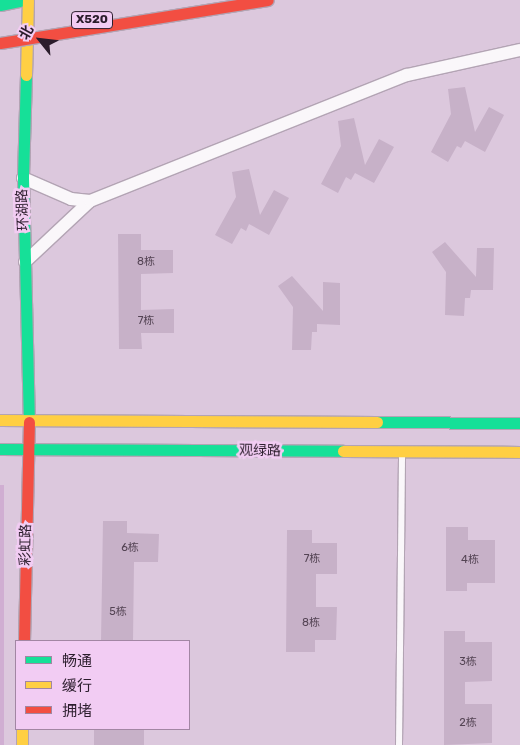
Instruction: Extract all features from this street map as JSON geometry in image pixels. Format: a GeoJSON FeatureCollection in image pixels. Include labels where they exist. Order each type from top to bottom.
{"type":"FeatureCollection","features":[{"type":"Feature","properties":{"kind":"main road"},"geometry":{"type":"LineString","coordinates":[[0,5],[23,0]]}},
{"type":"Feature","properties":{"kind":"main road","name":"环湖路"},"geometry":{"type":"LineString","coordinates":[[28,0],[22,178],[29,421]]}},
{"type":"Feature","properties":{"kind":"main road","name":"X520"},"geometry":{"type":"LineString","coordinates":[[0,41],[183,0]]}},
{"type":"Feature","properties":{"kind":"main road"},"geometry":{"type":"LineString","coordinates":[[0,41],[268,0]]}},
{"type":"Feature","properties":{"kind":"main road","name":"观绿路"},"geometry":{"type":"LineString","coordinates":[[0,420],[520,423]]}},
{"type":"Feature","properties":{"kind":"main road","name":"彩虹路"},"geometry":{"type":"LineString","coordinates":[[24,640],[29,421]]}},
{"type":"Feature","properties":{"kind":"main road","name":"观绿路"},"geometry":{"type":"LineString","coordinates":[[0,449],[402,453],[520,452]]}},
{"type":"Feature","properties":{"kind":"main road"},"geometry":{"type":"LineString","coordinates":[[22,730],[22,745]]}},
{"type":"Feature","properties":{"kind":"street"},"geometry":{"type":"LineString","coordinates":[[25,262],[90,201],[407,75],[520,50]]}},
{"type":"Feature","properties":{"kind":"street"},"geometry":{"type":"LineString","coordinates":[[22,178],[72,199],[90,201]]}},
{"type":"Feature","properties":{"kind":"lane"},"geometry":{"type":"LineString","coordinates":[[399,745],[402,453]]}},
{"type":"Feature","properties":{"kind":"shaded area"},"geometry":{"type":"Polygon","coordinates":[[[0,485],[4,485],[4,745],[0,745],[0,485]]]}},
{"type":"Feature","properties":{"kind":"building"},"geometry":{"type":"Polygon","coordinates":[[[465,87],[475,132],[489,107],[504,115],[485,152],[465,141],[461,148],[457,146],[448,162],[431,152],[451,114],[448,89],[465,87]]]}},
{"type":"Feature","properties":{"kind":"building"},"geometry":{"type":"Polygon","coordinates":[[[354,118],[365,165],[379,139],[394,147],[374,183],[355,173],[351,180],[346,177],[338,193],[321,184],[341,146],[338,121],[354,118]]]}},
{"type":"Feature","properties":{"kind":"building"},"geometry":{"type":"Polygon","coordinates":[[[249,169],[260,215],[274,190],[289,198],[269,235],[249,224],[246,231],[241,228],[232,244],[215,235],[236,197],[232,172],[249,169]]]}},
{"type":"Feature","properties":{"kind":"building"},"geometry":{"type":"Polygon","coordinates":[[[118,234],[141,234],[141,250],[173,250],[173,273],[141,274],[141,310],[174,309],[174,333],[141,333],[142,349],[119,349],[118,234]]]}},
{"type":"Feature","properties":{"kind":"building"},"geometry":{"type":"Polygon","coordinates":[[[445,242],[476,277],[477,248],[494,248],[493,290],[471,290],[470,298],[465,298],[464,316],[445,315],[446,272],[432,252],[445,242]]]}},
{"type":"Feature","properties":{"kind":"building"},"geometry":{"type":"Polygon","coordinates":[[[292,276],[323,311],[323,282],[340,283],[340,325],[317,324],[317,332],[312,332],[311,350],[292,350],[293,307],[278,286],[292,276]]]}},
{"type":"Feature","properties":{"kind":"building"},"geometry":{"type":"Polygon","coordinates":[[[103,521],[127,521],[127,533],[159,534],[158,562],[134,562],[133,640],[101,640],[103,521]]]}},
{"type":"Feature","properties":{"kind":"building"},"geometry":{"type":"Polygon","coordinates":[[[446,527],[468,527],[468,540],[495,540],[495,583],[467,583],[467,591],[446,591],[446,527]]]}},
{"type":"Feature","properties":{"kind":"building"},"geometry":{"type":"Polygon","coordinates":[[[287,530],[312,530],[312,543],[337,543],[337,574],[316,574],[316,607],[337,607],[336,640],[315,640],[315,652],[286,652],[287,530]]]}},
{"type":"Feature","properties":{"kind":"building"},"geometry":{"type":"Polygon","coordinates":[[[444,631],[465,631],[465,642],[492,642],[492,681],[465,682],[465,704],[492,704],[492,743],[444,745],[444,631]]]}},
{"type":"Feature","properties":{"kind":"building"},"geometry":{"type":"Polygon","coordinates":[[[94,730],[144,730],[144,745],[94,745],[94,730]]]}},
{"type":"Feature","properties":{"kind":"traffic: fast"},"geometry":{"type":"LineString","coordinates":[[0,5],[23,0]]}},
{"type":"Feature","properties":{"kind":"traffic: fast"},"geometry":{"type":"LineString","coordinates":[[26,75],[23,178],[29,422]]}},
{"type":"Feature","properties":{"kind":"traffic: fast"},"geometry":{"type":"LineString","coordinates":[[377,422],[520,423]]}},
{"type":"Feature","properties":{"kind":"traffic: fast"},"geometry":{"type":"LineString","coordinates":[[0,449],[343,451]]}},
{"type":"Feature","properties":{"kind":"traffic: slow"},"geometry":{"type":"LineString","coordinates":[[26,75],[28,0]]}},
{"type":"Feature","properties":{"kind":"traffic: slow"},"geometry":{"type":"LineString","coordinates":[[0,420],[377,422]]}},
{"type":"Feature","properties":{"kind":"traffic: slow"},"geometry":{"type":"LineString","coordinates":[[343,451],[520,452]]}},
{"type":"Feature","properties":{"kind":"traffic: slow"},"geometry":{"type":"LineString","coordinates":[[22,730],[22,745]]}},
{"type":"Feature","properties":{"kind":"traffic: jam"},"geometry":{"type":"LineString","coordinates":[[0,43],[268,0]]}},
{"type":"Feature","properties":{"kind":"traffic: jam"},"geometry":{"type":"LineString","coordinates":[[24,640],[29,422]]}}]}
